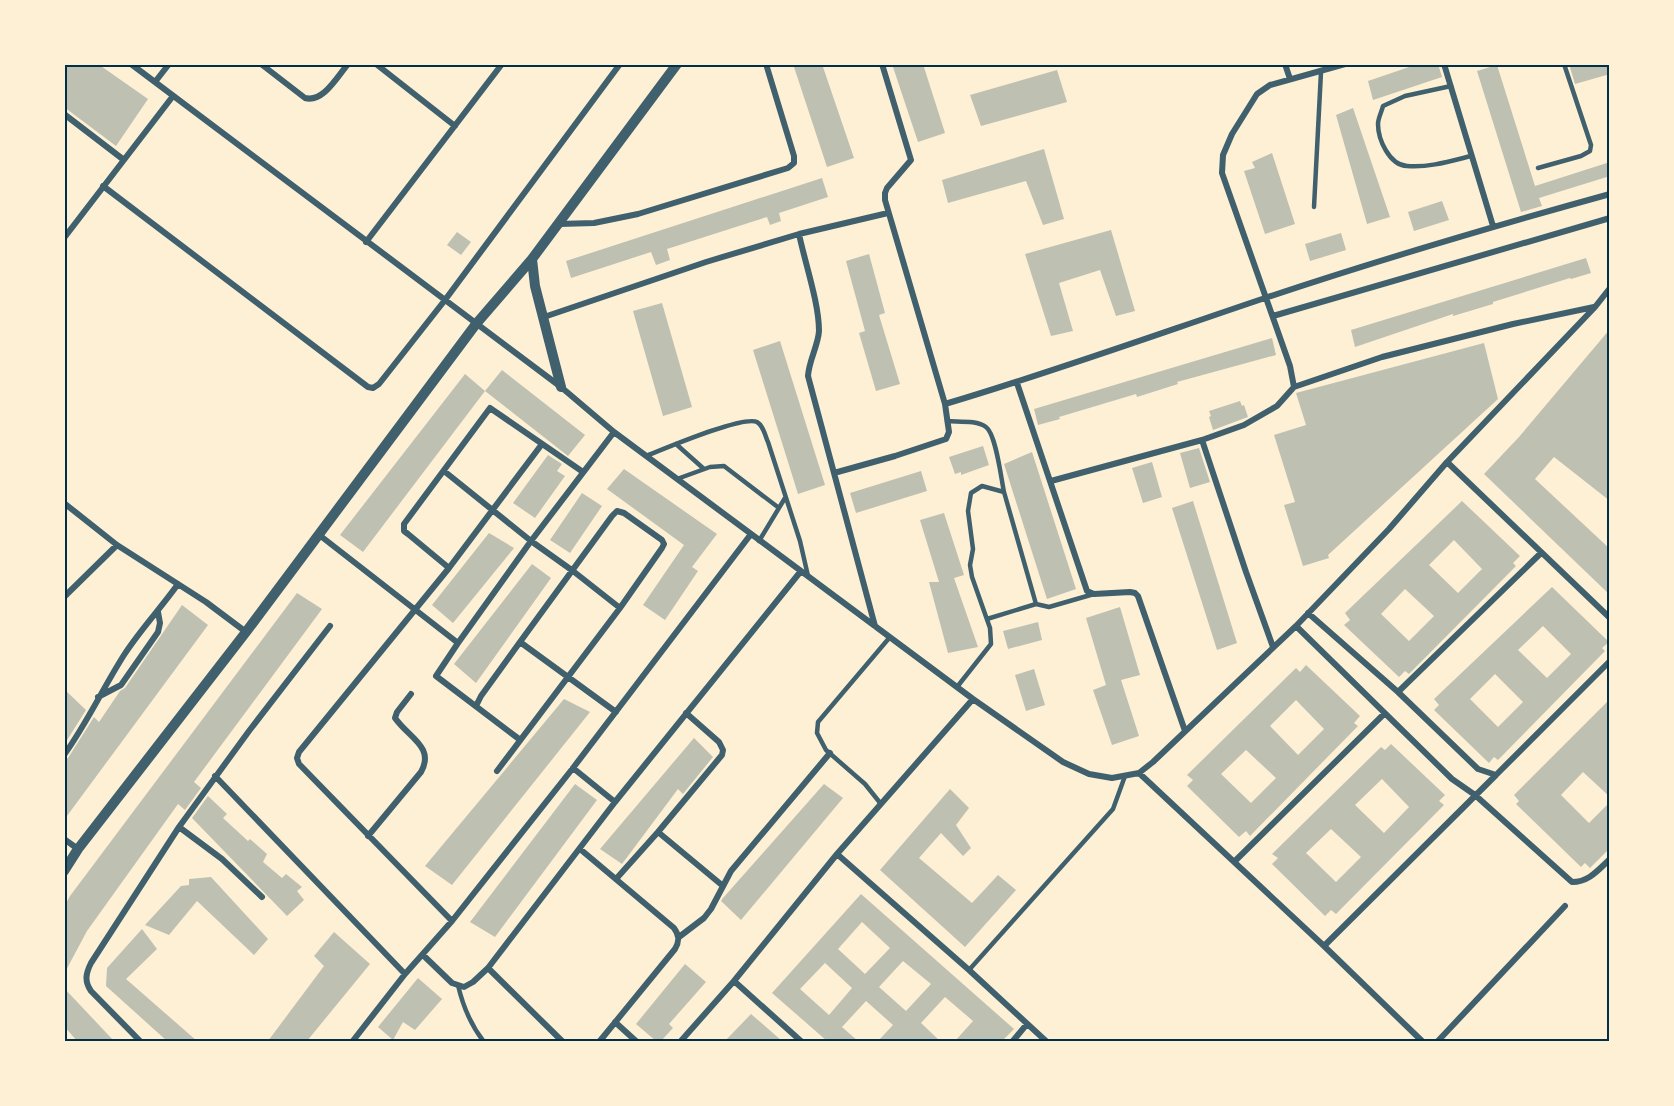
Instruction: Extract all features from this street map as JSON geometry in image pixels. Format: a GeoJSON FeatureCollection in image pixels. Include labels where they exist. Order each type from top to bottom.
{"type":"FeatureCollection","features":[{"type":"Feature","properties":{"kind":"street"},"geometry":{"type":"LineString","coordinates":[[131,64],[561,387],[614,432],[957,687],[1063,762],[1089,774],[1112,778],[1139,772],[1153,762],[1296,626],[1389,529],[1447,462],[1595,307],[1610,288]]}},
{"type":"Feature","properties":{"kind":"street"},"geometry":{"type":"LineString","coordinates":[[155,82],[169,64]]}},
{"type":"Feature","properties":{"kind":"street"},"geometry":{"type":"LineString","coordinates":[[261,64],[305,98],[313,100],[320,97],[348,64]]}},
{"type":"Feature","properties":{"kind":"street"},"geometry":{"type":"LineString","coordinates":[[376,64],[455,126]]}},
{"type":"Feature","properties":{"kind":"street"},"geometry":{"type":"LineString","coordinates":[[366,242],[500,67],[491,64]]}},
{"type":"Feature","properties":{"kind":"street"},"geometry":{"type":"LineString","coordinates":[[103,186],[368,387],[373,388],[379,384],[445,300],[620,64]]}},
{"type":"Feature","properties":{"kind":"street"},"geometry":{"type":"LineString","coordinates":[[64,871],[78,849],[246,632],[476,324],[532,259],[677,64]]}},
{"type":"Feature","properties":{"kind":"street"},"geometry":{"type":"LineString","coordinates":[[558,224],[594,223],[638,214],[788,168],[794,163],[794,156],[766,64]]}},
{"type":"Feature","properties":{"kind":"street"},"geometry":{"type":"LineString","coordinates":[[834,473],[946,439],[949,432],[945,404],[888,213],[885,193],[887,188],[907,167],[910,160],[882,64]]}},
{"type":"Feature","properties":{"kind":"street"},"geometry":{"type":"LineString","coordinates":[[1285,64],[1290,79]]}},
{"type":"Feature","properties":{"kind":"street"},"geometry":{"type":"LineString","coordinates":[[1294,387],[1290,366],[1222,173],[1223,155],[1232,134],[1257,94],[1270,85],[1345,64]]}},
{"type":"Feature","properties":{"kind":"street"},"geometry":{"type":"LineString","coordinates":[[1444,64],[1493,226]]}},
{"type":"Feature","properties":{"kind":"street"},"geometry":{"type":"LineString","coordinates":[[64,238],[173,96]]}},
{"type":"Feature","properties":{"kind":"street"},"geometry":{"type":"LineString","coordinates":[[64,114],[124,160]]}},
{"type":"Feature","properties":{"kind":"street"},"geometry":{"type":"LineString","coordinates":[[945,404],[1017,383],[1267,298],[1493,226],[1610,194]]}},
{"type":"Feature","properties":{"kind":"street"},"geometry":{"type":"LineString","coordinates":[[544,317],[706,262],[799,234],[888,213]]}},
{"type":"Feature","properties":{"kind":"street"},"geometry":{"type":"LineString","coordinates":[[1273,316],[1610,218]]}},
{"type":"Feature","properties":{"kind":"street"},"geometry":{"type":"LineString","coordinates":[[799,234],[819,328],[818,340],[808,364],[808,376],[875,626]]}},
{"type":"Feature","properties":{"kind":"street"},"geometry":{"type":"LineString","coordinates":[[532,259],[535,286],[561,387]]}},
{"type":"Feature","properties":{"kind":"street"},"geometry":{"type":"LineString","coordinates":[[1051,481],[1202,440],[1256,420],[1277,406],[1294,387],[1382,357],[1513,324],[1595,307]]}},
{"type":"Feature","properties":{"kind":"street"},"geometry":{"type":"LineString","coordinates":[[1017,383],[1087,591],[1094,594],[1135,592],[1138,596],[1185,731]]}},
{"type":"Feature","properties":{"kind":"street"},"geometry":{"type":"LineString","coordinates":[[449,568],[404,531],[404,524],[490,408],[583,472]]}},
{"type":"Feature","properties":{"kind":"street"},"geometry":{"type":"LineString","coordinates":[[519,739],[436,676],[531,541],[614,432]]}},
{"type":"Feature","properties":{"kind":"street"},"geometry":{"type":"LineString","coordinates":[[1202,440],[1246,572],[1274,647]]}},
{"type":"Feature","properties":{"kind":"street"},"geometry":{"type":"LineString","coordinates":[[452,921],[299,764],[297,758],[299,752],[449,568],[542,444]]}},
{"type":"Feature","properties":{"kind":"street"},"geometry":{"type":"LineString","coordinates":[[1447,462],[1610,618]]}},
{"type":"Feature","properties":{"kind":"street"},"geometry":{"type":"LineString","coordinates":[[444,471],[620,608]]}},
{"type":"Feature","properties":{"kind":"street"},"geometry":{"type":"LineString","coordinates":[[64,503],[117,545],[246,632]]}},
{"type":"Feature","properties":{"kind":"street"},"geometry":{"type":"LineString","coordinates":[[476,706],[520,642],[617,511],[624,513],[662,540],[664,544],[662,548],[620,608],[497,771]]}},
{"type":"Feature","properties":{"kind":"street"},"geometry":{"type":"LineString","coordinates":[[318,534],[458,642]]}},
{"type":"Feature","properties":{"kind":"street"},"geometry":{"type":"LineString","coordinates":[[352,1041],[405,974],[452,921],[573,768],[751,534]]}},
{"type":"Feature","properties":{"kind":"street"},"geometry":{"type":"LineString","coordinates":[[64,597],[117,545]]}},
{"type":"Feature","properties":{"kind":"street"},"geometry":{"type":"LineString","coordinates":[[1398,692],[1541,553]]}},
{"type":"Feature","properties":{"kind":"street"},"geometry":{"type":"LineString","coordinates":[[423,955],[458,986],[468,985],[488,968],[615,802],[801,571]]}},
{"type":"Feature","properties":{"kind":"street"},"geometry":{"type":"LineString","coordinates":[[64,755],[86,724],[98,697],[126,652],[178,584]]}},
{"type":"Feature","properties":{"kind":"street"},"geometry":{"type":"LineString","coordinates":[[98,697],[121,685],[158,632],[160,623],[158,612]]}},
{"type":"Feature","properties":{"kind":"street"},"geometry":{"type":"LineString","coordinates":[[1308,613],[1398,692],[1478,769],[1496,775]]}},
{"type":"Feature","properties":{"kind":"street"},"geometry":{"type":"LineString","coordinates":[[141,1041],[92,991],[86,980],[87,972],[128,903],[179,827],[215,776],[330,626]]}},
{"type":"Feature","properties":{"kind":"street"},"geometry":{"type":"LineString","coordinates":[[1296,626],[1452,778],[1475,795],[1572,882],[1589,879],[1610,859]]}},
{"type":"Feature","properties":{"kind":"street"},"geometry":{"type":"LineString","coordinates":[[520,642],[616,712]]}},
{"type":"Feature","properties":{"kind":"street"},"geometry":{"type":"LineString","coordinates":[[1324,946],[1610,661]]}},
{"type":"Feature","properties":{"kind":"street"},"geometry":{"type":"LineString","coordinates":[[368,836],[427,762],[426,754],[419,744],[395,718],[411,694]]}},
{"type":"Feature","properties":{"kind":"street"},"geometry":{"type":"LineString","coordinates":[[680,1041],[734,981],[837,854],[974,699]]}},
{"type":"Feature","properties":{"kind":"street"},"geometry":{"type":"LineString","coordinates":[[616,879],[722,755],[723,750],[719,742],[686,713]]}},
{"type":"Feature","properties":{"kind":"street"},"geometry":{"type":"LineString","coordinates":[[1235,861],[1384,714]]}},
{"type":"Feature","properties":{"kind":"street"},"geometry":{"type":"LineString","coordinates":[[679,937],[704,918],[741,858],[830,753]]}},
{"type":"Feature","properties":{"kind":"street"},"geometry":{"type":"LineString","coordinates":[[573,768],[615,802]]}},
{"type":"Feature","properties":{"kind":"street"},"geometry":{"type":"LineString","coordinates":[[1139,772],[1423,1041]]}},
{"type":"Feature","properties":{"kind":"street"},"geometry":{"type":"LineString","coordinates":[[215,776],[405,974]]}},
{"type":"Feature","properties":{"kind":"street"},"geometry":{"type":"LineString","coordinates":[[179,827],[222,859],[262,897]]}},
{"type":"Feature","properties":{"kind":"street"},"geometry":{"type":"LineString","coordinates":[[658,832],[723,886]]}},
{"type":"Feature","properties":{"kind":"street"},"geometry":{"type":"LineString","coordinates":[[64,839],[78,849]]}},
{"type":"Feature","properties":{"kind":"street"},"geometry":{"type":"LineString","coordinates":[[580,849],[674,928],[679,937],[679,944],[599,1041]]}},
{"type":"Feature","properties":{"kind":"street"},"geometry":{"type":"LineString","coordinates":[[837,854],[1047,1041]]}},
{"type":"Feature","properties":{"kind":"street"},"geometry":{"type":"LineString","coordinates":[[1437,1041],[1565,906]]}},
{"type":"Feature","properties":{"kind":"street"},"geometry":{"type":"LineString","coordinates":[[488,968],[563,1041]]}},
{"type":"Feature","properties":{"kind":"street"},"geometry":{"type":"LineString","coordinates":[[734,981],[802,1041]]}},
{"type":"Feature","properties":{"kind":"street"},"geometry":{"type":"LineString","coordinates":[[615,1022],[637,1041]]}},
{"type":"Feature","properties":{"kind":"street"},"geometry":{"type":"LineString","coordinates":[[1012,1041],[1027,1024]]}},
{"type":"Feature","properties":{"kind":"lane"},"geometry":{"type":"LineString","coordinates":[[1538,168],[1581,156],[1590,151],[1591,145],[1564,64]]}},
{"type":"Feature","properties":{"kind":"lane"},"geometry":{"type":"LineString","coordinates":[[1314,207],[1321,72]]}},
{"type":"Feature","properties":{"kind":"lane"},"geometry":{"type":"LineString","coordinates":[[1451,86],[1406,96],[1383,106],[1378,122],[1382,142],[1391,157],[1405,166],[1445,162],[1471,156]]}},
{"type":"Feature","properties":{"kind":"lane"},"geometry":{"type":"LineString","coordinates":[[646,456],[727,426],[749,421],[757,422],[763,428],[800,541],[808,576]]}},
{"type":"Feature","properties":{"kind":"lane"},"geometry":{"type":"LineString","coordinates":[[947,421],[977,423],[986,426],[992,435],[1004,492],[1036,604]]}},
{"type":"Feature","properties":{"kind":"lane"},"geometry":{"type":"LineString","coordinates":[[676,444],[704,469]]}},
{"type":"Feature","properties":{"kind":"lane"},"geometry":{"type":"LineString","coordinates":[[677,479],[718,465],[724,466],[779,508]]}},
{"type":"Feature","properties":{"kind":"lane"},"geometry":{"type":"LineString","coordinates":[[957,687],[991,644],[990,628],[970,565],[973,549],[968,511],[971,493],[982,486],[1004,492]]}},
{"type":"Feature","properties":{"kind":"lane"},"geometry":{"type":"LineString","coordinates":[[759,541],[785,498]]}},
{"type":"Feature","properties":{"kind":"lane"},"geometry":{"type":"LineString","coordinates":[[987,618],[1036,604],[1050,607],[1094,594]]}},
{"type":"Feature","properties":{"kind":"lane"},"geometry":{"type":"LineString","coordinates":[[881,804],[865,784],[830,753],[820,741],[817,733],[818,722],[890,637]]}},
{"type":"Feature","properties":{"kind":"lane"},"geometry":{"type":"LineString","coordinates":[[969,970],[1113,809],[1125,776]]}},
{"type":"Feature","properties":{"kind":"lane"},"geometry":{"type":"LineString","coordinates":[[458,986],[468,1017],[484,1041]]}},
{"type":"Feature","properties":{"kind":"building"},"geometry":{"type":"Polygon","coordinates":[[[64,64],[98,64],[148,99],[116,146],[64,107],[64,64]]]}},
{"type":"Feature","properties":{"kind":"building"},"geometry":{"type":"Polygon","coordinates":[[[793,64],[822,64],[854,158],[827,167],[793,64]]]}},
{"type":"Feature","properties":{"kind":"building"},"geometry":{"type":"Polygon","coordinates":[[[892,64],[923,64],[945,133],[918,142],[892,64]]]}},
{"type":"Feature","properties":{"kind":"building"},"geometry":{"type":"Polygon","coordinates":[[[1418,64],[1438,64],[1442,77],[1373,100],[1368,81],[1418,64]]]}},
{"type":"Feature","properties":{"kind":"building"},"geometry":{"type":"Polygon","coordinates":[[[1569,64],[1610,64],[1610,74],[1575,84],[1569,64]]]}},
{"type":"Feature","properties":{"kind":"building"},"geometry":{"type":"Polygon","coordinates":[[[1497,65],[1535,186],[1610,162],[1610,176],[1539,198],[1542,206],[1521,212],[1477,71],[1497,65]]]}},
{"type":"Feature","properties":{"kind":"building"},"geometry":{"type":"Polygon","coordinates":[[[1057,70],[1067,102],[981,126],[970,95],[1057,70]]]}},
{"type":"Feature","properties":{"kind":"building"},"geometry":{"type":"Polygon","coordinates":[[[1353,108],[1390,217],[1367,224],[1336,115],[1353,108]]]}},
{"type":"Feature","properties":{"kind":"building"},"geometry":{"type":"Polygon","coordinates":[[[1044,149],[1064,219],[1043,225],[1026,181],[948,203],[942,180],[1044,149]]]}},
{"type":"Feature","properties":{"kind":"building"},"geometry":{"type":"Polygon","coordinates":[[[1272,153],[1295,224],[1265,234],[1244,171],[1255,168],[1252,162],[1272,153]]]}},
{"type":"Feature","properties":{"kind":"building"},"geometry":{"type":"Polygon","coordinates":[[[822,178],[828,197],[779,213],[781,221],[770,225],[767,217],[667,249],[670,260],[656,265],[651,252],[571,278],[566,261],[822,178]]]}},
{"type":"Feature","properties":{"kind":"building"},"geometry":{"type":"Polygon","coordinates":[[[1442,201],[1449,220],[1414,231],[1408,212],[1442,201]]]}},
{"type":"Feature","properties":{"kind":"building"},"geometry":{"type":"Polygon","coordinates":[[[1111,230],[1135,311],[1116,316],[1100,270],[1059,283],[1073,331],[1051,336],[1025,254],[1111,230]]]}},
{"type":"Feature","properties":{"kind":"building"},"geometry":{"type":"Polygon","coordinates":[[[457,232],[471,242],[461,255],[447,245],[457,232]]]}},
{"type":"Feature","properties":{"kind":"building"},"geometry":{"type":"Polygon","coordinates":[[[1341,233],[1346,250],[1310,261],[1305,244],[1341,233]]]}},
{"type":"Feature","properties":{"kind":"building"},"geometry":{"type":"Polygon","coordinates":[[[869,254],[885,313],[879,315],[900,384],[876,391],[859,333],[865,331],[846,261],[869,254]]]}},
{"type":"Feature","properties":{"kind":"building"},"geometry":{"type":"Polygon","coordinates":[[[1586,258],[1591,273],[1453,316],[1453,314],[1355,347],[1351,330],[1586,258]]]}},
{"type":"Feature","properties":{"kind":"building"},"geometry":{"type":"Polygon","coordinates":[[[662,303],[692,407],[663,416],[633,311],[662,303]]]}},
{"type":"Feature","properties":{"kind":"building"},"geometry":{"type":"Polygon","coordinates":[[[1610,329],[1610,501],[1554,457],[1535,479],[1610,549],[1610,595],[1484,474],[1519,437],[1610,329]]]}},
{"type":"Feature","properties":{"kind":"building"},"geometry":{"type":"Polygon","coordinates":[[[1272,338],[1276,355],[1177,382],[1178,384],[1137,397],[1136,394],[1038,425],[1034,409],[1272,338]]]}},
{"type":"Feature","properties":{"kind":"building"},"geometry":{"type":"Polygon","coordinates":[[[780,341],[825,485],[798,494],[753,350],[780,341]]]}},
{"type":"Feature","properties":{"kind":"building"},"geometry":{"type":"Polygon","coordinates":[[[1484,343],[1498,399],[1328,555],[1329,558],[1303,566],[1284,505],[1295,502],[1274,435],[1306,425],[1296,393],[1484,343]]]}},
{"type":"Feature","properties":{"kind":"building"},"geometry":{"type":"Polygon","coordinates":[[[502,370],[585,435],[568,456],[485,391],[502,370]]]}},
{"type":"Feature","properties":{"kind":"building"},"geometry":{"type":"Polygon","coordinates":[[[465,374],[485,391],[363,552],[340,535],[465,374]]]}},
{"type":"Feature","properties":{"kind":"building"},"geometry":{"type":"Polygon","coordinates":[[[1240,401],[1248,417],[1213,430],[1209,411],[1240,401]]]}},
{"type":"Feature","properties":{"kind":"building"},"geometry":{"type":"Polygon","coordinates":[[[983,446],[989,465],[961,475],[961,472],[955,474],[949,457],[983,446]]]}},
{"type":"Feature","properties":{"kind":"building"},"geometry":{"type":"Polygon","coordinates":[[[1199,448],[1210,482],[1190,488],[1180,453],[1199,448]]]}},
{"type":"Feature","properties":{"kind":"building"},"geometry":{"type":"Polygon","coordinates":[[[1032,452],[1076,589],[1047,599],[1004,464],[1032,452]]]}},
{"type":"Feature","properties":{"kind":"building"},"geometry":{"type":"Polygon","coordinates":[[[548,455],[562,464],[557,471],[565,476],[535,518],[513,503],[548,455]]]}},
{"type":"Feature","properties":{"kind":"building"},"geometry":{"type":"Polygon","coordinates":[[[1152,462],[1162,497],[1143,503],[1132,468],[1152,462]]]}},
{"type":"Feature","properties":{"kind":"building"},"geometry":{"type":"Polygon","coordinates":[[[624,469],[717,534],[692,567],[698,571],[665,620],[643,605],[684,545],[607,489],[624,469]]]}},
{"type":"Feature","properties":{"kind":"building"},"geometry":{"type":"Polygon","coordinates":[[[921,471],[927,491],[856,513],[850,493],[921,471]]]}},
{"type":"Feature","properties":{"kind":"building"},"geometry":{"type":"Polygon","coordinates":[[[582,493],[602,506],[570,553],[550,540],[582,493]]]}},
{"type":"Feature","properties":{"kind":"building"},"geometry":{"type":"Polygon","coordinates":[[[1193,501],[1237,643],[1217,650],[1172,508],[1193,501]]]}},
{"type":"Feature","properties":{"kind":"building"},"geometry":{"type":"Polygon","coordinates":[[[1462,501],[1520,556],[1513,563],[1516,566],[1409,674],[1405,671],[1399,677],[1344,625],[1350,620],[1345,613],[1462,501]],[[1454,540],[1429,565],[1458,593],[1482,569],[1454,540]],[[1405,589],[1381,614],[1409,641],[1434,616],[1405,589]]]}},
{"type":"Feature","properties":{"kind":"building"},"geometry":{"type":"Polygon","coordinates":[[[944,513],[964,575],[954,578],[978,647],[948,653],[929,582],[939,582],[920,520],[944,513]]]}},
{"type":"Feature","properties":{"kind":"building"},"geometry":{"type":"Polygon","coordinates":[[[489,533],[514,548],[453,623],[432,605],[489,533]]]}},
{"type":"Feature","properties":{"kind":"building"},"geometry":{"type":"Polygon","coordinates":[[[532,564],[551,578],[476,683],[454,664],[532,564]]]}},
{"type":"Feature","properties":{"kind":"building"},"geometry":{"type":"Polygon","coordinates":[[[1552,587],[1609,642],[1602,648],[1605,651],[1498,760],[1494,757],[1489,763],[1434,710],[1439,705],[1434,699],[1552,587]],[[1543,626],[1518,650],[1547,678],[1571,654],[1543,626]],[[1495,674],[1470,699],[1498,727],[1523,702],[1495,674]]]}},
{"type":"Feature","properties":{"kind":"building"},"geometry":{"type":"Polygon","coordinates":[[[297,593],[322,609],[194,782],[201,788],[185,810],[178,804],[87,931],[64,974],[64,907],[70,896],[297,593]]]}},
{"type":"Feature","properties":{"kind":"building"},"geometry":{"type":"Polygon","coordinates":[[[182,605],[208,625],[64,820],[64,760],[68,758],[94,717],[99,722],[120,691],[125,688],[182,605]]]}},
{"type":"Feature","properties":{"kind":"building"},"geometry":{"type":"Polygon","coordinates":[[[1120,607],[1140,675],[1121,680],[1139,736],[1112,745],[1093,690],[1106,685],[1086,618],[1120,607]]]}},
{"type":"Feature","properties":{"kind":"building"},"geometry":{"type":"Polygon","coordinates":[[[1038,622],[1042,640],[1008,649],[1003,631],[1038,622]]]}},
{"type":"Feature","properties":{"kind":"building"},"geometry":{"type":"Polygon","coordinates":[[[1306,665],[1360,716],[1354,723],[1358,726],[1250,836],[1246,831],[1239,837],[1187,786],[1193,780],[1187,775],[1296,668],[1300,672],[1306,665]],[[1296,700],[1270,726],[1298,755],[1324,729],[1296,700]],[[1246,750],[1221,774],[1251,803],[1276,778],[1246,750]]]}},
{"type":"Feature","properties":{"kind":"building"},"geometry":{"type":"Polygon","coordinates":[[[1034,669],[1045,705],[1026,711],[1015,675],[1034,669]]]}},
{"type":"Feature","properties":{"kind":"building"},"geometry":{"type":"Polygon","coordinates":[[[64,689],[86,710],[64,745],[64,689]]]}},
{"type":"Feature","properties":{"kind":"building"},"geometry":{"type":"Polygon","coordinates":[[[564,699],[590,712],[452,885],[425,866],[564,699]]]}},
{"type":"Feature","properties":{"kind":"building"},"geometry":{"type":"Polygon","coordinates":[[[1610,699],[1610,797],[1583,772],[1561,795],[1589,823],[1610,802],[1610,848],[1590,868],[1585,863],[1581,867],[1516,804],[1519,801],[1514,795],[1610,699]]]}},
{"type":"Feature","properties":{"kind":"building"},"geometry":{"type":"Polygon","coordinates":[[[694,738],[713,757],[683,794],[678,789],[622,864],[600,849],[694,738]]]}},
{"type":"Feature","properties":{"kind":"building"},"geometry":{"type":"Polygon","coordinates":[[[1391,744],[1445,795],[1439,801],[1444,805],[1336,914],[1331,910],[1325,916],[1272,864],[1278,858],[1272,854],[1381,747],[1385,750],[1391,744]],[[1382,779],[1355,805],[1384,833],[1409,807],[1382,779]],[[1331,829],[1306,853],[1336,882],[1361,857],[1331,829]]]}},
{"type":"Feature","properties":{"kind":"building"},"geometry":{"type":"Polygon","coordinates":[[[575,784],[597,800],[495,937],[470,922],[575,784]]]}},
{"type":"Feature","properties":{"kind":"building"},"geometry":{"type":"Polygon","coordinates":[[[824,784],[843,798],[741,920],[721,901],[824,784]]]}},
{"type":"Feature","properties":{"kind":"building"},"geometry":{"type":"Polygon","coordinates":[[[950,789],[969,808],[956,825],[971,848],[963,856],[941,833],[919,858],[972,903],[998,875],[1016,890],[965,947],[880,870],[950,789]]]}},
{"type":"Feature","properties":{"kind":"building"},"geometry":{"type":"Polygon","coordinates":[[[208,796],[227,814],[223,818],[248,841],[250,839],[267,854],[263,862],[282,878],[286,874],[302,887],[297,891],[304,900],[287,916],[192,818],[208,796]]]}},
{"type":"Feature","properties":{"kind":"building"},"geometry":{"type":"Polygon","coordinates":[[[211,877],[268,939],[254,955],[197,901],[169,935],[145,925],[181,886],[189,885],[189,879],[211,877]]]}},
{"type":"Feature","properties":{"kind":"building"},"geometry":{"type":"Polygon","coordinates":[[[861,894],[1014,1029],[1002,1041],[955,1041],[973,1021],[945,997],[921,1023],[940,1041],[878,1041],[893,1025],[866,1001],[842,1027],[858,1041],[827,1041],[772,993],[861,894]],[[862,922],[838,949],[865,974],[890,948],[862,922]],[[903,961],[879,987],[906,1011],[931,984],[903,961]],[[825,963],[800,989],[829,1015],[852,988],[825,963]]]}},
{"type":"Feature","properties":{"kind":"building"},"geometry":{"type":"Polygon","coordinates":[[[142,929],[157,949],[126,979],[197,1041],[167,1041],[106,986],[107,968],[142,929]]]}},
{"type":"Feature","properties":{"kind":"building"},"geometry":{"type":"Polygon","coordinates":[[[334,932],[370,964],[307,1041],[268,1041],[324,966],[314,956],[334,932]]]}},
{"type":"Feature","properties":{"kind":"building"},"geometry":{"type":"Polygon","coordinates":[[[685,964],[706,982],[669,1024],[673,1028],[661,1041],[656,1041],[636,1024],[685,964]]]}},
{"type":"Feature","properties":{"kind":"building"},"geometry":{"type":"Polygon","coordinates":[[[418,978],[442,999],[415,1030],[403,1022],[393,1040],[378,1027],[418,978]]]}},
{"type":"Feature","properties":{"kind":"building"},"geometry":{"type":"Polygon","coordinates":[[[64,988],[114,1041],[77,1041],[64,1026],[64,988]]]}},
{"type":"Feature","properties":{"kind":"building"},"geometry":{"type":"Polygon","coordinates":[[[751,1014],[782,1041],[725,1041],[751,1014]]]}}]}
